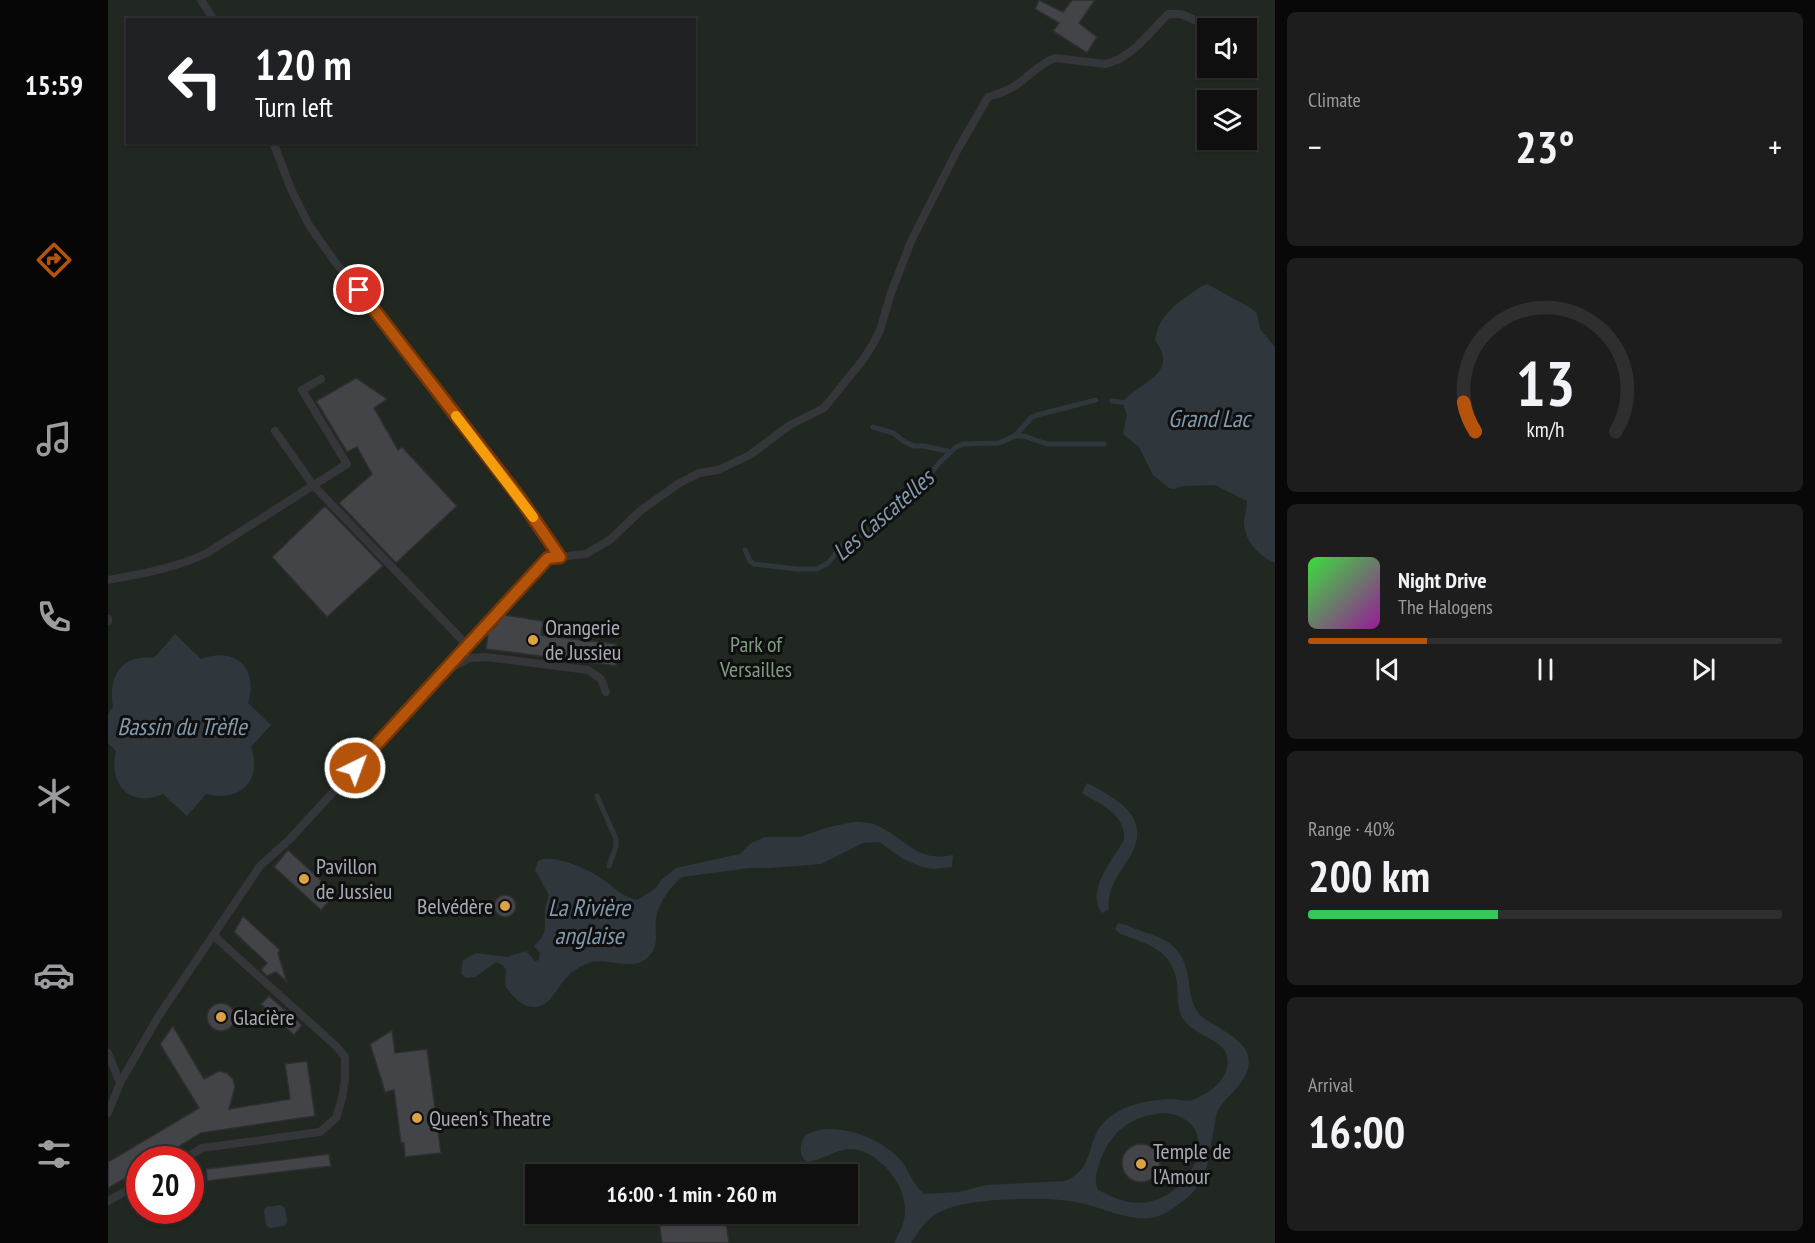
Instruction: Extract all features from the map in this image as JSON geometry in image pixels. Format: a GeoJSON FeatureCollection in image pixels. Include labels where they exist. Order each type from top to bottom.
{"type":"FeatureCollection","features":[{"type":"Feature","properties":{"kind":"lane"},"geometry":{"type":"LineString","coordinates":[[201,0],[213,18]]}},
{"type":"Feature","properties":{"kind":"lane"},"geometry":{"type":"LineString","coordinates":[[108,1113],[120,1083],[158,1017],[260,866],[290,839],[548,558],[586,554],[611,539],[640,511],[678,484],[699,472],[718,470],[750,454],[790,425],[824,408],[873,344],[912,239],[958,149],[988,98],[1017,85],[1049,60],[1055,58],[1110,63],[1138,45],[1168,14],[1181,14],[1197,21]]}},
{"type":"Feature","properties":{"kind":"lane"},"geometry":{"type":"LineString","coordinates":[[274,144],[291,189],[305,216],[335,262],[421,368],[519,497],[560,557]]}},
{"type":"Feature","properties":{"kind":"lane"},"geometry":{"type":"LineString","coordinates":[[108,579],[142,573],[201,556],[347,464],[302,390],[321,379]]}},
{"type":"Feature","properties":{"kind":"lane"},"geometry":{"type":"LineString","coordinates":[[275,431],[313,485],[467,645]]}},
{"type":"Feature","properties":{"kind":"lane"},"geometry":{"type":"LineString","coordinates":[[442,672],[470,658],[486,657],[588,670],[601,679],[606,692]]}},
{"type":"Feature","properties":{"kind":"lane"},"geometry":{"type":"LineString","coordinates":[[204,1148],[320,1132],[336,1118],[344,1089],[345,1058],[337,1047],[213,935]]}},
{"type":"Feature","properties":{"kind":"lane"},"geometry":{"type":"LineString","coordinates":[[108,1053],[120,1083]]}},
{"type":"Feature","properties":{"kind":"lane"},"geometry":{"type":"LineString","coordinates":[[108,1201],[126,1191]]}},
{"type":"Feature","properties":{"kind":"green space","name":"Park of Versailles"},"geometry":{"type":"Polygon","coordinates":[[[108,0],[1275,0],[1275,1243],[108,1243],[108,0]]]}},
{"type":"Feature","properties":{"kind":"water","name":"Grand Lac"},"geometry":{"type":"Polygon","coordinates":[[[1207,284],[1257,313],[1260,329],[1275,347],[1275,563],[1263,556],[1246,535],[1244,521],[1247,501],[1215,485],[1169,488],[1153,475],[1139,447],[1123,434],[1127,415],[1122,402],[1161,369],[1162,352],[1155,340],[1163,319],[1178,303],[1207,284]]]}},
{"type":"Feature","properties":{"kind":"water","name":"Bassin du Trèfle"},"geometry":{"type":"Polygon","coordinates":[[[175,634],[201,659],[224,655],[241,663],[247,670],[250,680],[251,691],[248,703],[271,725],[251,747],[254,770],[246,786],[229,795],[206,794],[187,816],[163,794],[141,798],[132,796],[124,790],[115,774],[116,751],[108,743],[108,714],[113,707],[115,676],[126,663],[133,659],[154,658],[175,634]]]}},
{"type":"Feature","properties":{"kind":"water"},"geometry":{"type":"Polygon","coordinates":[[[1087,783],[1119,802],[1134,819],[1137,830],[1137,842],[1112,887],[1109,909],[1102,913],[1097,895],[1099,885],[1102,875],[1124,840],[1124,831],[1116,816],[1082,793],[1087,783]]]}},
{"type":"Feature","properties":{"kind":"water","name":"La Rivière anglaise"},"geometry":{"type":"Polygon","coordinates":[[[853,822],[876,825],[929,856],[953,855],[952,867],[933,869],[922,867],[903,859],[879,842],[863,843],[821,864],[749,868],[682,877],[669,890],[659,907],[655,944],[647,958],[633,964],[601,961],[583,965],[569,975],[549,1000],[540,1006],[526,1006],[515,998],[506,987],[506,972],[501,964],[496,962],[475,977],[466,978],[461,973],[463,960],[476,953],[507,957],[526,951],[535,961],[539,960],[540,953],[534,946],[544,933],[545,907],[549,895],[535,870],[538,861],[561,860],[587,870],[622,894],[637,900],[655,889],[662,879],[676,868],[740,854],[751,843],[765,837],[800,837],[853,822]]]}},
{"type":"Feature","properties":{"kind":"water"},"geometry":{"type":"Polygon","coordinates":[[[1118,923],[1124,924],[1163,939],[1174,947],[1186,968],[1192,1000],[1197,1012],[1234,1038],[1248,1054],[1249,1064],[1245,1076],[1217,1113],[1209,1158],[1203,1177],[1199,1185],[1184,1200],[1161,1215],[1139,1218],[1068,1201],[990,1200],[954,1206],[942,1211],[924,1225],[911,1243],[894,1243],[905,1217],[905,1207],[900,1188],[879,1161],[861,1151],[851,1149],[806,1162],[801,1149],[805,1135],[821,1130],[837,1129],[869,1138],[888,1149],[903,1163],[924,1194],[959,1192],[986,1185],[1065,1181],[1083,1168],[1096,1133],[1110,1117],[1131,1106],[1154,1100],[1193,1100],[1207,1093],[1224,1076],[1228,1061],[1226,1053],[1218,1044],[1185,1022],[1178,1003],[1174,971],[1164,955],[1157,949],[1119,933],[1115,929],[1118,923]],[[1165,1113],[1153,1114],[1123,1127],[1109,1143],[1099,1164],[1096,1177],[1098,1190],[1129,1202],[1150,1201],[1169,1193],[1184,1180],[1194,1164],[1199,1147],[1196,1132],[1185,1120],[1165,1113]]]}},
{"type":"Feature","properties":{"kind":"water"},"geometry":{"type":"Polygon","coordinates":[[[281,1205],[285,1208],[287,1222],[284,1226],[270,1228],[266,1225],[264,1210],[266,1207],[281,1205]]]}},
{"type":"Feature","properties":{"kind":"building"},"geometry":{"type":"Polygon","coordinates":[[[1039,0],[1063,12],[1072,0],[1095,0],[1079,23],[1097,37],[1087,53],[1053,31],[1059,23],[1035,9],[1039,0]]]}},
{"type":"Feature","properties":{"kind":"building"},"geometry":{"type":"Polygon","coordinates":[[[356,378],[387,399],[374,408],[398,450],[402,447],[457,506],[396,563],[339,503],[372,474],[357,447],[347,452],[316,401],[356,378]]]}},
{"type":"Feature","properties":{"kind":"building"},"geometry":{"type":"Polygon","coordinates":[[[325,506],[383,566],[327,617],[272,557],[325,506]]]}},
{"type":"Feature","properties":{"kind":"building","name":"Orangerie de Jussieu"},"geometry":{"type":"Polygon","coordinates":[[[504,615],[543,621],[541,635],[616,644],[616,666],[486,649],[488,632],[504,615]]]}},
{"type":"Feature","properties":{"kind":"building","name":"Pavillon de Jussieu"},"geometry":{"type":"Polygon","coordinates":[[[288,850],[336,894],[321,910],[274,867],[288,850]]]}},
{"type":"Feature","properties":{"kind":"building","name":"Belvédère"},"geometry":{"type":"Polygon","coordinates":[[[505,895],[513,898],[516,906],[513,914],[505,917],[497,914],[494,906],[497,898],[505,895]]]}},
{"type":"Feature","properties":{"kind":"building"},"geometry":{"type":"Polygon","coordinates":[[[243,916],[280,950],[278,953],[287,982],[276,972],[267,976],[261,970],[267,963],[234,932],[243,916]]]}},
{"type":"Feature","properties":{"kind":"building"},"geometry":{"type":"Polygon","coordinates":[[[269,996],[302,1025],[294,1035],[261,1004],[269,996]]]}},
{"type":"Feature","properties":{"kind":"building","name":"Glacière"},"geometry":{"type":"Polygon","coordinates":[[[221,1003],[231,1007],[235,1017],[231,1027],[221,1031],[211,1027],[207,1017],[211,1007],[221,1003]]]}},
{"type":"Feature","properties":{"kind":"building"},"geometry":{"type":"Polygon","coordinates":[[[173,1026],[204,1079],[219,1071],[227,1073],[233,1079],[235,1087],[229,1109],[290,1099],[285,1064],[307,1061],[315,1116],[201,1133],[180,1146],[135,1146],[199,1108],[160,1044],[173,1026]]]}},
{"type":"Feature","properties":{"kind":"building","name":"Queen's Theatre"},"geometry":{"type":"Polygon","coordinates":[[[392,1030],[395,1053],[427,1049],[441,1153],[405,1157],[394,1090],[385,1092],[370,1044],[392,1030]]]}},
{"type":"Feature","properties":{"kind":"building","name":"Temple de l'Amour"},"geometry":{"type":"Polygon","coordinates":[[[1141,1144],[1148,1145],[1154,1150],[1159,1156],[1159,1170],[1154,1176],[1148,1181],[1141,1182],[1134,1181],[1128,1176],[1123,1170],[1122,1163],[1123,1156],[1128,1150],[1134,1145],[1141,1144]]]}},
{"type":"Feature","properties":{"kind":"building"},"geometry":{"type":"Polygon","coordinates":[[[126,1151],[126,1178],[108,1188],[108,1162],[126,1151]]]}},
{"type":"Feature","properties":{"kind":"building"},"geometry":{"type":"Polygon","coordinates":[[[329,1154],[331,1166],[207,1181],[206,1169],[329,1154]]]}},
{"type":"Feature","properties":{"kind":"building"},"geometry":{"type":"Polygon","coordinates":[[[659,1224],[726,1224],[729,1243],[662,1243],[659,1224]]]}},
{"type":"Feature","properties":{"kind":"waterway","name":"Les Cascatelles"},"geometry":{"type":"LineString","coordinates":[[1015,436],[1031,418],[1037,415],[1096,400]]}},
{"type":"Feature","properties":{"kind":"waterway","name":"Les Cascatelles"},"geometry":{"type":"LineString","coordinates":[[1112,401],[1128,403]]}},
{"type":"Feature","properties":{"kind":"waterway","name":"Les Cascatelles"},"geometry":{"type":"LineString","coordinates":[[873,427],[893,433],[914,446],[951,452]]}},
{"type":"Feature","properties":{"kind":"waterway","name":"Les Cascatelles"},"geometry":{"type":"LineString","coordinates":[[745,550],[754,564],[817,569],[828,563],[845,542],[869,531],[894,506],[914,494],[939,463],[956,447],[963,444],[999,443],[1015,436],[1024,436],[1047,444],[1104,444]]}},
{"type":"Feature","properties":{"kind":"waterway"},"geometry":{"type":"LineString","coordinates":[[597,796],[616,839],[609,866]]}},
{"type":"Feature","properties":{"kind":"slow traffic"},"geometry":{"type":"LineString","coordinates":[[456,416],[533,517]]}},
{"type":"Feature","properties":{"kind":"place","name":"Orangerie de Jussieu"},"geometry":{"type":"Point","coordinates":[533,640]}},
{"type":"Feature","properties":{"kind":"place","name":"Pavillon de Jussieu"},"geometry":{"type":"Point","coordinates":[304,879]}},
{"type":"Feature","properties":{"kind":"place","name":"Belvédère"},"geometry":{"type":"Point","coordinates":[505,906]}},
{"type":"Feature","properties":{"kind":"place","name":"Glacière"},"geometry":{"type":"Point","coordinates":[221,1017]}},
{"type":"Feature","properties":{"kind":"place","name":"Queen's Theatre"},"geometry":{"type":"Point","coordinates":[417,1118]}},
{"type":"Feature","properties":{"kind":"place","name":"Temple de l'Amour"},"geometry":{"type":"Point","coordinates":[1141,1164]}},
{"type":"Feature","properties":{"kind":"route"},"geometry":{"type":"LineString","coordinates":[[355,768],[548,558],[560,557],[519,497],[359,290]]}}]}
